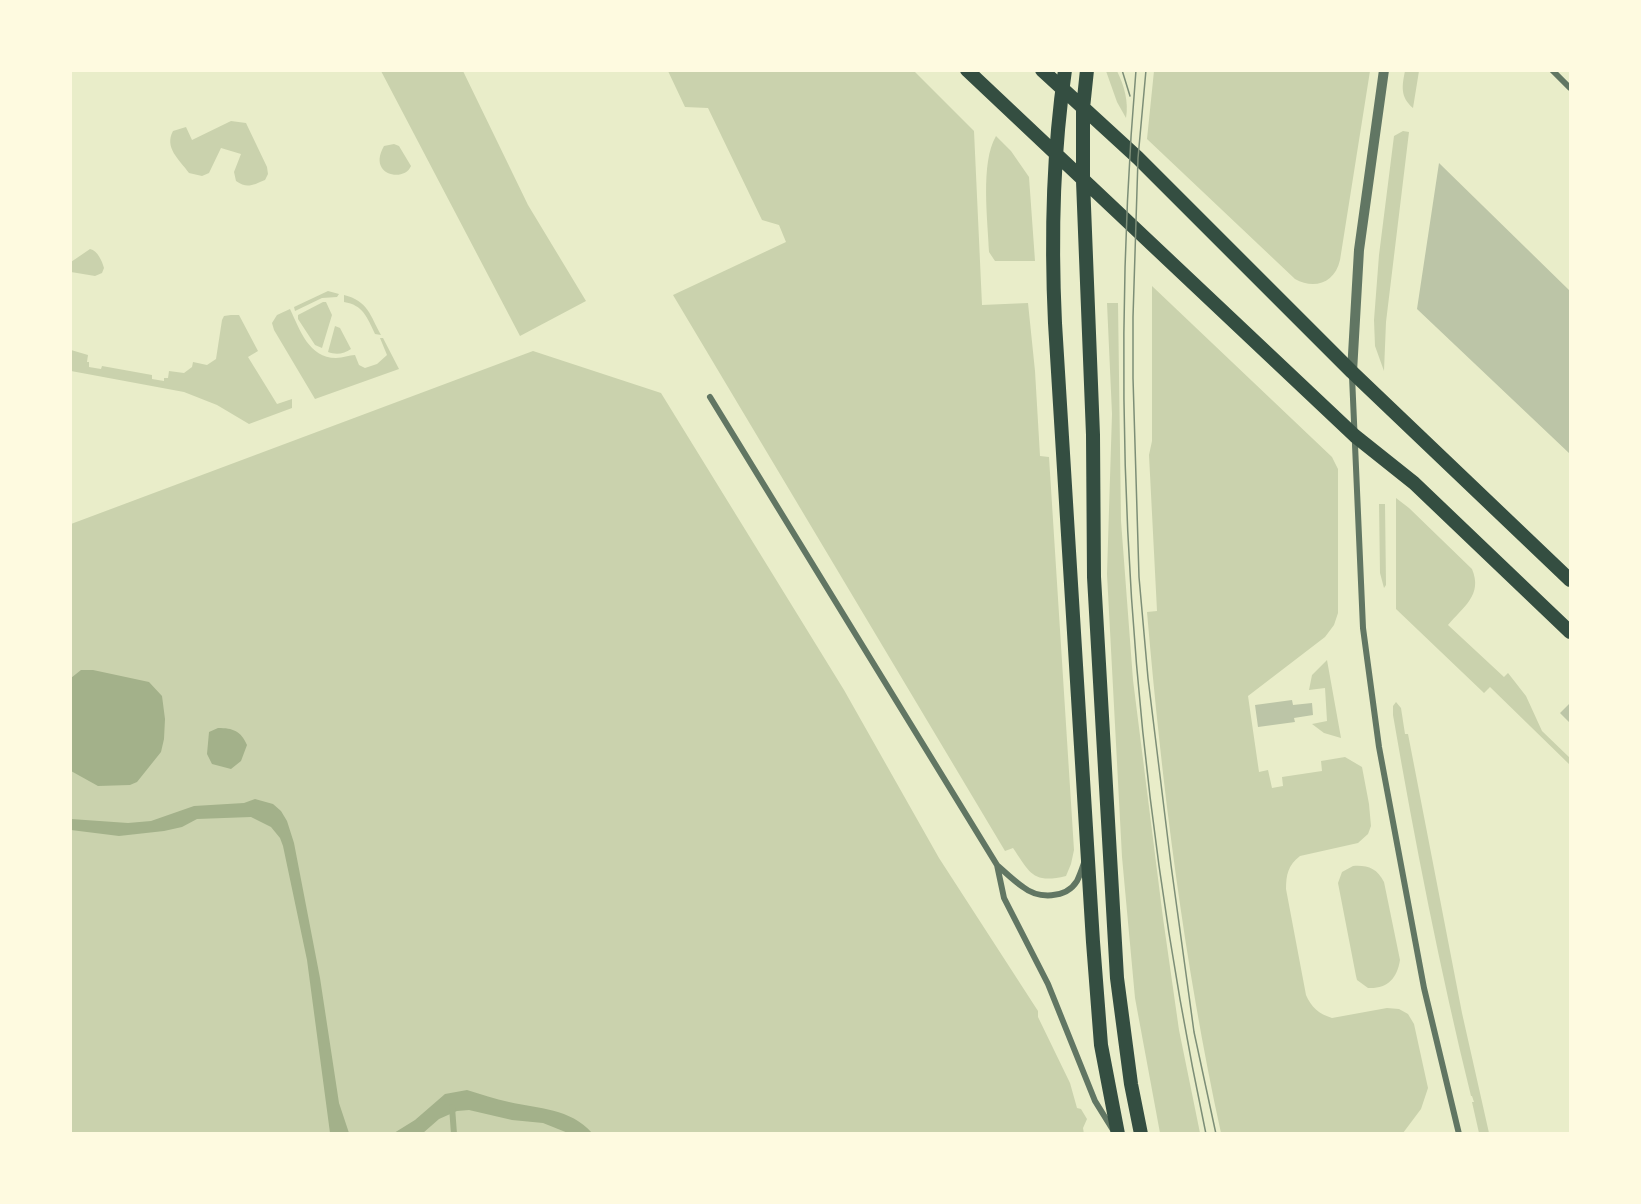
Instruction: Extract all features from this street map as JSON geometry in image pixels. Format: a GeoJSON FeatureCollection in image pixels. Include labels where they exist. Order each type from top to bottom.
{"type":"FeatureCollection","features":[{"type":"Feature","properties":{"kind":"main road"},"geometry":{"type":"LineString","coordinates":[[967,70],[1355,436],[1414,483],[1570,632]]}},
{"type":"Feature","properties":{"kind":"main road"},"geometry":{"type":"LineString","coordinates":[[1042,70],[1138,158],[1352,372],[1570,580]]}},
{"type":"Feature","properties":{"kind":"main road"},"geometry":{"type":"LineString","coordinates":[[1065,70],[1058,155],[1054,296],[1087,857],[1101,1045],[1117,1134]]}},
{"type":"Feature","properties":{"kind":"main road"},"geometry":{"type":"LineString","coordinates":[[1087,70],[1083,108],[1083,181],[1093,435],[1094,577],[1111,905],[1123,1035],[1142,1134]]}},
{"type":"Feature","properties":{"kind":"street"},"geometry":{"type":"LineString","coordinates":[[1384,70],[1359,250],[1352,372],[1363,628],[1379,747],[1424,988],[1459,1134]]}},
{"type":"Feature","properties":{"kind":"street"},"geometry":{"type":"LineString","coordinates":[[1552,70],[1570,88]]}},
{"type":"Feature","properties":{"kind":"street"},"geometry":{"type":"LineString","coordinates":[[710,397],[997,865],[1032,893],[1059,894],[1068,890],[1076,882],[1087,857]]}},
{"type":"Feature","properties":{"kind":"street"},"geometry":{"type":"LineString","coordinates":[[997,865],[1004,898],[1048,984],[1095,1101],[1117,1134]]}},
{"type":"Feature","properties":{"kind":"shaded area"},"geometry":{"type":"Polygon","coordinates":[[[381,71],[463,71],[528,205],[586,301],[520,336],[381,71]]]}},
{"type":"Feature","properties":{"kind":"shaded area"},"geometry":{"type":"Polygon","coordinates":[[[668,71],[914,71],[974,131],[982,305],[1028,303],[1040,456],[1049,457],[1074,850],[1066,876],[1046,879],[1039,877],[1029,870],[1013,848],[1005,851],[673,295],[786,242],[779,225],[762,220],[708,108],[685,107],[668,71]]]}},
{"type":"Feature","properties":{"kind":"shaded area"},"geometry":{"type":"Polygon","coordinates":[[[1106,71],[1117,71],[1120,76],[1126,100],[1126,118],[1117,102],[1106,71]]]}},
{"type":"Feature","properties":{"kind":"shaded area"},"geometry":{"type":"Polygon","coordinates":[[[1154,71],[1370,71],[1340,260],[1334,274],[1329,279],[1309,284],[1295,279],[1147,139],[1154,71]]]}},
{"type":"Feature","properties":{"kind":"shaded area"},"geometry":{"type":"Polygon","coordinates":[[[1405,71],[1419,71],[1413,108],[1406,100],[1403,91],[1405,71]]]}},
{"type":"Feature","properties":{"kind":"shaded area"},"geometry":{"type":"Polygon","coordinates":[[[231,121],[246,123],[267,167],[268,174],[265,180],[247,186],[236,181],[234,172],[241,154],[221,148],[209,173],[202,176],[189,173],[171,148],[173,131],[186,127],[192,140],[231,121]]]}},
{"type":"Feature","properties":{"kind":"shaded area"},"geometry":{"type":"Polygon","coordinates":[[[1403,131],[1409,132],[1386,322],[1384,371],[1375,346],[1374,320],[1379,255],[1394,136],[1403,131]]]}},
{"type":"Feature","properties":{"kind":"shaded area"},"geometry":{"type":"Polygon","coordinates":[[[996,136],[1011,151],[1029,177],[1035,261],[995,261],[989,252],[986,176],[991,147],[996,136]]]}},
{"type":"Feature","properties":{"kind":"shaded area"},"geometry":{"type":"Polygon","coordinates":[[[394,144],[399,146],[411,166],[407,171],[395,175],[383,170],[380,164],[384,146],[394,144]]]}},
{"type":"Feature","properties":{"kind":"shaded area"},"geometry":{"type":"Polygon","coordinates":[[[90,249],[101,259],[104,268],[102,273],[95,276],[71,272],[71,262],[90,249]]]}},
{"type":"Feature","properties":{"kind":"shaded area"},"geometry":{"type":"Polygon","coordinates":[[[1152,286],[1332,457],[1338,469],[1338,613],[1334,625],[1325,637],[1248,696],[1259,772],[1268,770],[1272,788],[1283,786],[1282,777],[1322,771],[1321,761],[1345,757],[1362,767],[1371,826],[1368,834],[1358,843],[1300,856],[1288,871],[1286,889],[1306,995],[1310,1003],[1319,1012],[1332,1018],[1387,1008],[1399,1009],[1408,1014],[1414,1024],[1428,1088],[1421,1109],[1403,1133],[1221,1133],[1185,939],[1167,809],[1147,612],[1157,611],[1149,455],[1152,441],[1152,286]]]}},
{"type":"Feature","properties":{"kind":"shaded area"},"geometry":{"type":"Polygon","coordinates":[[[328,291],[339,294],[337,297],[322,298],[295,311],[294,307],[328,291]]]}},
{"type":"Feature","properties":{"kind":"shaded area"},"geometry":{"type":"Polygon","coordinates":[[[344,295],[363,305],[381,335],[375,334],[367,317],[360,309],[344,302],[344,295]]]}},
{"type":"Feature","properties":{"kind":"shaded area"},"geometry":{"type":"Polygon","coordinates":[[[326,302],[332,315],[322,348],[315,345],[298,319],[298,315],[326,302]]]}},
{"type":"Feature","properties":{"kind":"shaded area"},"geometry":{"type":"Polygon","coordinates":[[[1107,303],[1118,303],[1121,521],[1133,680],[1179,1030],[1200,1133],[1160,1133],[1135,998],[1122,857],[1107,574],[1112,414],[1107,303]]]}},
{"type":"Feature","properties":{"kind":"shaded area"},"geometry":{"type":"Polygon","coordinates":[[[290,309],[307,341],[319,353],[336,358],[355,355],[359,365],[365,368],[377,364],[387,355],[380,338],[383,338],[399,369],[315,399],[272,323],[277,315],[290,309]]]}},
{"type":"Feature","properties":{"kind":"shaded area"},"geometry":{"type":"Polygon","coordinates":[[[239,315],[258,351],[248,357],[277,404],[292,399],[292,408],[249,424],[217,405],[184,392],[71,371],[71,350],[88,355],[89,367],[101,369],[102,366],[152,375],[152,379],[164,381],[164,378],[168,378],[169,371],[184,373],[192,367],[193,362],[207,365],[216,359],[222,320],[224,316],[239,315]]]}},
{"type":"Feature","properties":{"kind":"shaded area"},"geometry":{"type":"Polygon","coordinates":[[[335,326],[340,328],[351,349],[346,352],[337,354],[328,352],[335,326]]]}},
{"type":"Feature","properties":{"kind":"shaded area"},"geometry":{"type":"Polygon","coordinates":[[[533,351],[661,393],[844,690],[939,858],[1038,1011],[1038,1017],[1070,1083],[1077,1108],[1081,1109],[1087,1119],[1083,1128],[1084,1134],[71,1133],[71,524],[533,351]]]}},
{"type":"Feature","properties":{"kind":"shaded area"},"geometry":{"type":"Polygon","coordinates":[[[1396,498],[1472,569],[1475,586],[1470,600],[1448,625],[1504,677],[1508,673],[1526,696],[1542,731],[1570,758],[1570,765],[1490,687],[1484,693],[1396,609],[1396,498]]]}},
{"type":"Feature","properties":{"kind":"shaded area"},"geometry":{"type":"Polygon","coordinates":[[[1379,504],[1385,504],[1386,585],[1384,588],[1380,573],[1379,504]]]}},
{"type":"Feature","properties":{"kind":"shaded area"},"geometry":{"type":"Polygon","coordinates":[[[1327,660],[1341,738],[1324,733],[1312,724],[1327,721],[1325,688],[1309,690],[1312,675],[1327,660]]]}},
{"type":"Feature","properties":{"kind":"shaded area"},"geometry":{"type":"Polygon","coordinates":[[[81,670],[93,670],[149,682],[162,696],[165,719],[161,752],[137,782],[130,785],[98,786],[71,771],[71,678],[81,670]]]}},
{"type":"Feature","properties":{"kind":"shaded area"},"geometry":{"type":"Polygon","coordinates":[[[1396,702],[1401,708],[1405,734],[1408,734],[1462,1013],[1489,1133],[1479,1133],[1472,1102],[1474,1102],[1438,954],[1393,715],[1393,706],[1396,702]]]}},
{"type":"Feature","properties":{"kind":"shaded area"},"geometry":{"type":"Polygon","coordinates":[[[218,728],[236,731],[247,745],[241,761],[231,769],[212,764],[207,754],[209,732],[218,728]]]}},
{"type":"Feature","properties":{"kind":"shaded area"},"geometry":{"type":"Polygon","coordinates":[[[255,799],[273,804],[281,811],[294,843],[320,978],[339,1103],[349,1133],[330,1133],[307,960],[283,846],[271,827],[251,817],[197,819],[182,827],[164,831],[119,836],[71,830],[71,819],[128,823],[151,821],[194,806],[244,803],[255,799]]]}},
{"type":"Feature","properties":{"kind":"shaded area"},"geometry":{"type":"Polygon","coordinates":[[[1353,866],[1371,868],[1384,882],[1400,960],[1394,977],[1381,987],[1368,988],[1357,980],[1356,976],[1338,883],[1342,872],[1353,866]]]}},
{"type":"Feature","properties":{"kind":"shaded area"},"geometry":{"type":"Polygon","coordinates":[[[467,1090],[564,1114],[592,1133],[568,1133],[543,1123],[512,1120],[469,1110],[457,1111],[439,1119],[423,1133],[394,1133],[415,1120],[445,1094],[467,1090]]]}},
{"type":"Feature","properties":{"kind":"building"},"geometry":{"type":"Polygon","coordinates":[[[1439,163],[1570,291],[1570,454],[1417,309],[1439,163]]]}},
{"type":"Feature","properties":{"kind":"building"},"geometry":{"type":"Polygon","coordinates":[[[1292,700],[1293,705],[1312,703],[1313,715],[1294,718],[1295,722],[1258,727],[1255,705],[1292,700]]]}},
{"type":"Feature","properties":{"kind":"building"},"geometry":{"type":"Polygon","coordinates":[[[1570,703],[1570,723],[1560,713],[1570,703]]]}},
{"type":"Feature","properties":{"kind":"waterway"},"geometry":{"type":"LineString","coordinates":[[452,1107],[454,1134]]}},
{"type":"Feature","properties":{"kind":"tram line"},"geometry":{"type":"LineString","coordinates":[[1122,70],[1130,96]]}},
{"type":"Feature","properties":{"kind":"tram line"},"geometry":{"type":"LineString","coordinates":[[1136,70],[1127,204],[1124,338],[1125,471],[1132,604],[1143,737],[1160,870],[1181,1002],[1206,1134]]}},
{"type":"Feature","properties":{"kind":"tram line"},"geometry":{"type":"LineString","coordinates":[[1146,70],[1138,158],[1133,317],[1139,577],[1148,678],[1194,1032],[1216,1134]]}}]}
